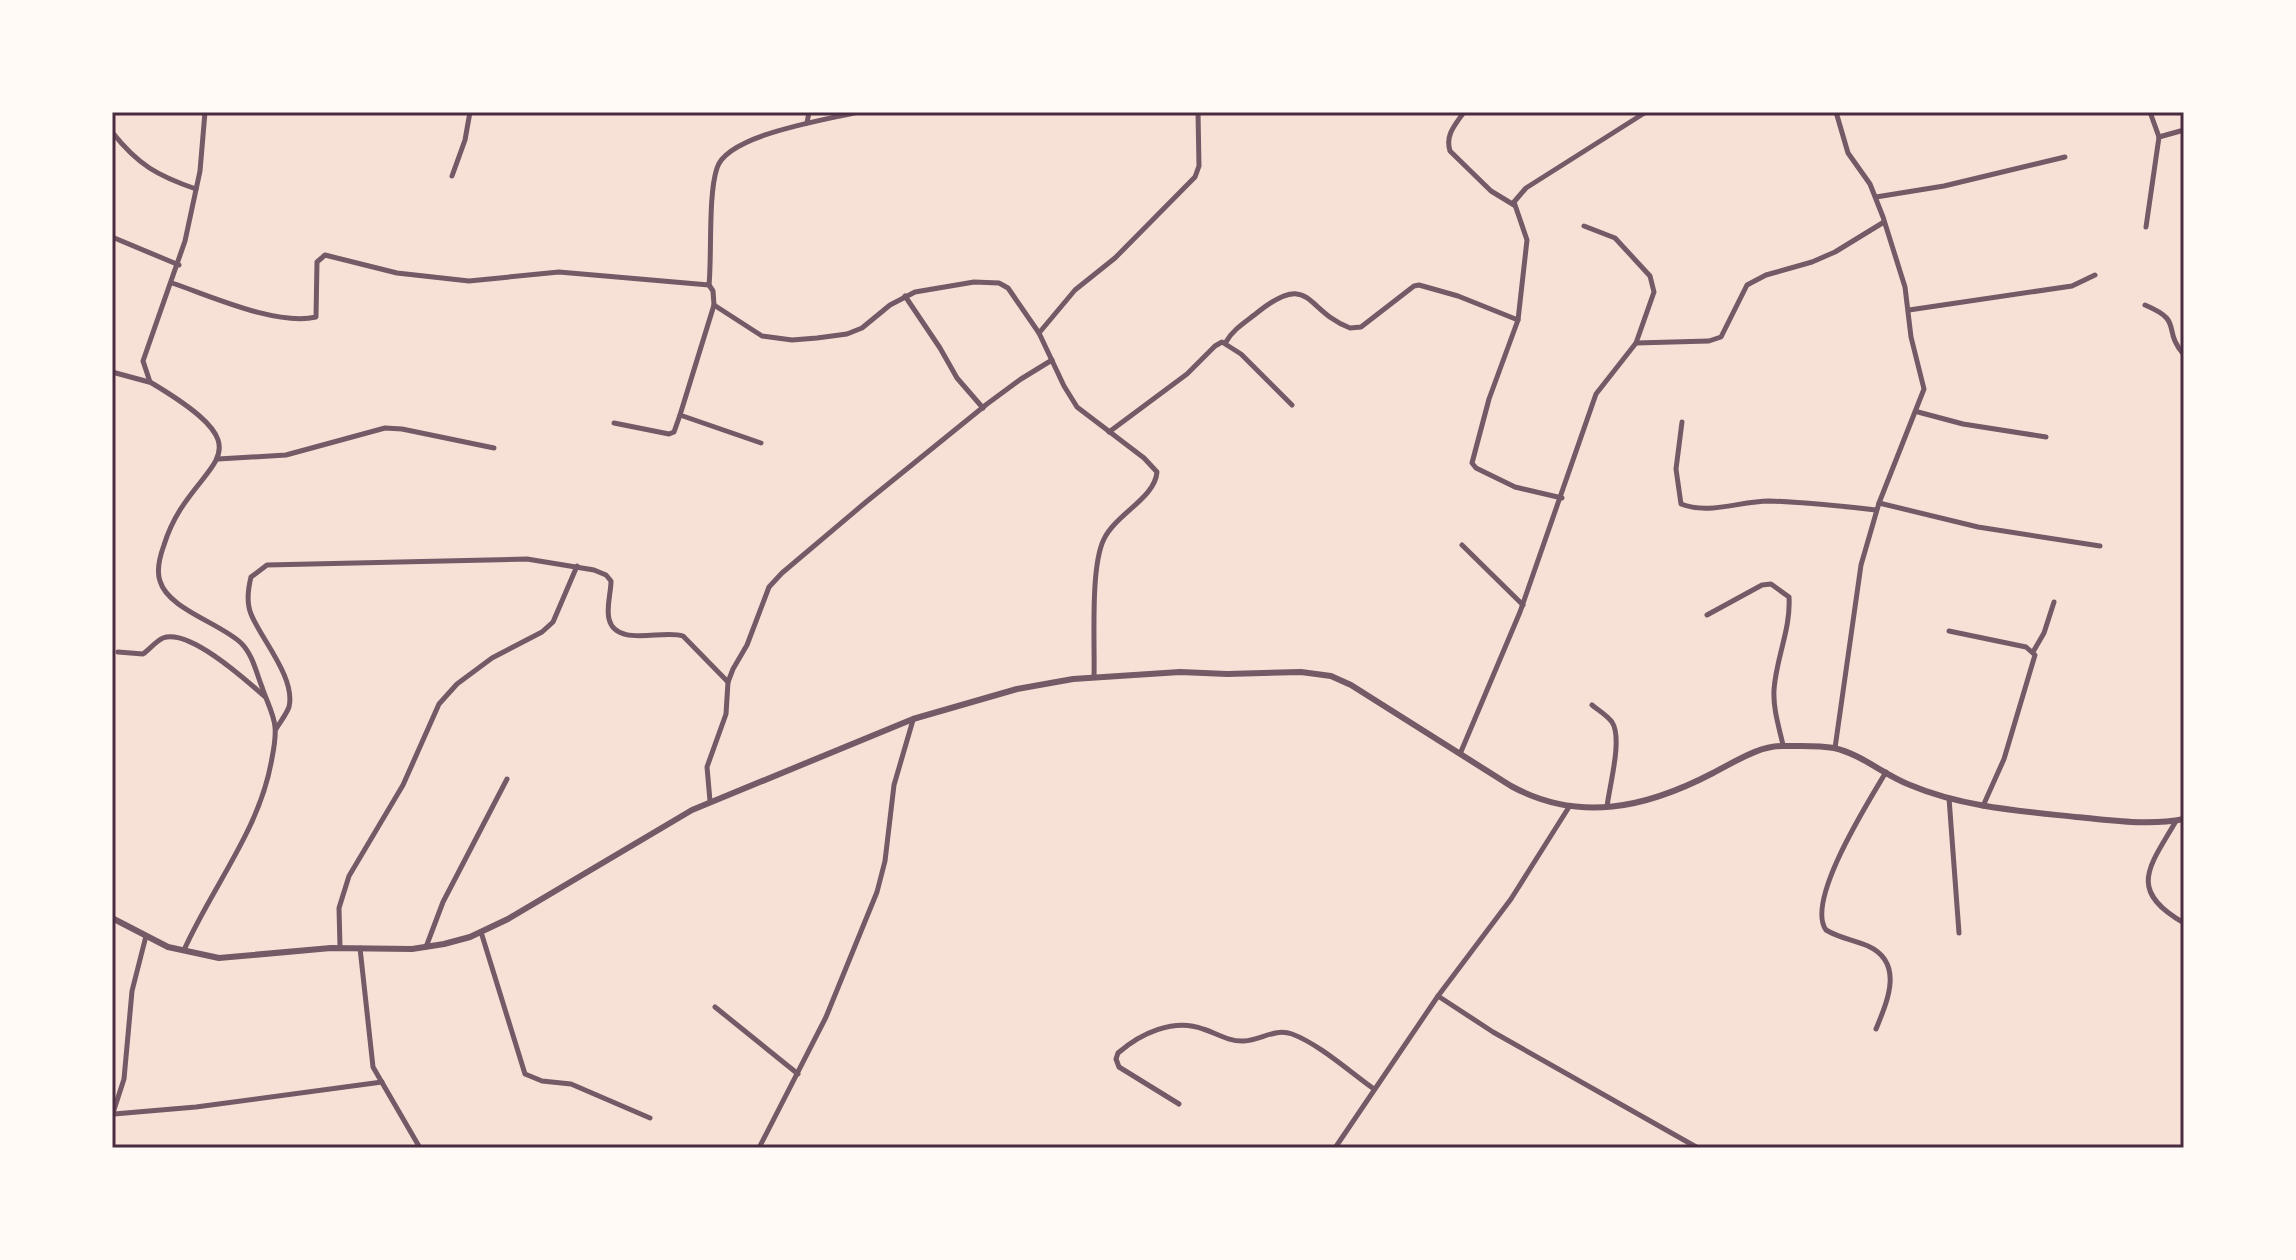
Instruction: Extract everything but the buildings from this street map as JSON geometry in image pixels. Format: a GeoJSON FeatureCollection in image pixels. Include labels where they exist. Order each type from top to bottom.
{"type":"FeatureCollection","features":[{"type":"Feature","properties":{"kind":"street"},"geometry":{"type":"LineString","coordinates":[[150,382],[143,361],[145,351],[179,265],[196,189],[205,112]]}},
{"type":"Feature","properties":{"kind":"street"},"geometry":{"type":"LineString","coordinates":[[452,176],[465,140],[470,112]]}},
{"type":"Feature","properties":{"kind":"street"},"geometry":{"type":"LineString","coordinates":[[807,123],[809,112]]}},
{"type":"Feature","properties":{"kind":"street"},"geometry":{"type":"LineString","coordinates":[[614,423],[669,434],[674,432],[714,305],[713,291],[709,285],[714,179],[720,161],[761,136],[858,112]]}},
{"type":"Feature","properties":{"kind":"street"},"geometry":{"type":"LineString","coordinates":[[1039,333],[1075,290],[1115,258],[1195,177],[1199,166],[1198,112]]}},
{"type":"Feature","properties":{"kind":"street"},"geometry":{"type":"LineString","coordinates":[[1464,112],[1450,132],[1450,151],[1491,191],[1514,205],[1527,240],[1518,320],[1489,399],[1472,463],[1476,468],[1515,487],[1562,498]]}},
{"type":"Feature","properties":{"kind":"street"},"geometry":{"type":"LineString","coordinates":[[1514,205],[1517,196],[1526,188],[1646,112]]}},
{"type":"Feature","properties":{"kind":"street"},"geometry":{"type":"LineString","coordinates":[[1835,748],[1858,581],[1876,510],[1924,389],[1911,337],[1905,287],[1876,197],[1848,153],[1836,112]]}},
{"type":"Feature","properties":{"kind":"street"},"geometry":{"type":"LineString","coordinates":[[2146,227],[2159,137],[2150,112]]}},
{"type":"Feature","properties":{"kind":"street"},"geometry":{"type":"LineString","coordinates":[[2159,137],[2184,130]]}},
{"type":"Feature","properties":{"kind":"street"},"geometry":{"type":"LineString","coordinates":[[112,132],[139,162],[154,173],[196,189]]}},
{"type":"Feature","properties":{"kind":"street"},"geometry":{"type":"LineString","coordinates":[[1876,197],[1944,186],[2065,157]]}},
{"type":"Feature","properties":{"kind":"street"},"geometry":{"type":"LineString","coordinates":[[1636,343],[1709,341],[1721,337],[1747,285],[1766,275],[1835,252],[1884,221]]}},
{"type":"Feature","properties":{"kind":"street"},"geometry":{"type":"LineString","coordinates":[[1460,754],[1523,605],[1596,394],[1636,343],[1651,305],[1654,282],[1644,267],[1615,238],[1584,226]]}},
{"type":"Feature","properties":{"kind":"street"},"geometry":{"type":"LineString","coordinates":[[112,237],[179,265]]}},
{"type":"Feature","properties":{"kind":"street"},"geometry":{"type":"LineString","coordinates":[[172,283],[291,318],[316,317],[317,262],[325,255],[372,269],[469,281],[559,272],[709,285]]}},
{"type":"Feature","properties":{"kind":"street"},"geometry":{"type":"LineString","coordinates":[[1909,310],[2072,286],[2095,275]]}},
{"type":"Feature","properties":{"kind":"street"},"geometry":{"type":"LineString","coordinates":[[714,305],[762,336],[792,340],[847,334],[862,328],[905,296],[938,287],[974,282],[999,283],[1008,288],[1039,333],[1077,407],[1144,458],[1157,472],[1153,489],[1117,520],[1102,542],[1096,573],[1094,677]]}},
{"type":"Feature","properties":{"kind":"street"},"geometry":{"type":"LineString","coordinates":[[1109,432],[1187,374],[1215,346],[1226,342],[1234,330],[1274,299],[1288,293],[1296,292],[1306,297],[1350,328],[1361,327],[1419,285],[1458,296],[1518,320]]}},
{"type":"Feature","properties":{"kind":"street"},"geometry":{"type":"LineString","coordinates":[[905,296],[957,378],[983,408]]}},
{"type":"Feature","properties":{"kind":"street"},"geometry":{"type":"LineString","coordinates":[[2145,305],[2165,313],[2169,318],[2173,340],[2184,355]]}},
{"type":"Feature","properties":{"kind":"street"},"geometry":{"type":"LineString","coordinates":[[1226,342],[1292,405]]}},
{"type":"Feature","properties":{"kind":"street"},"geometry":{"type":"LineString","coordinates":[[710,801],[707,767],[726,714],[728,682],[747,645],[762,599],[782,573],[983,408],[1052,360]]}},
{"type":"Feature","properties":{"kind":"street"},"geometry":{"type":"LineString","coordinates":[[112,372],[150,382],[175,397],[214,431],[219,440],[221,451],[218,459],[167,534],[159,566],[159,581],[165,591],[186,609],[205,618],[241,644],[257,670],[276,729]]}},
{"type":"Feature","properties":{"kind":"street"},"geometry":{"type":"LineString","coordinates":[[1917,411],[1963,424],[2046,437]]}},
{"type":"Feature","properties":{"kind":"street"},"geometry":{"type":"LineString","coordinates":[[680,415],[761,443]]}},
{"type":"Feature","properties":{"kind":"street"},"geometry":{"type":"LineString","coordinates":[[1682,422],[1676,469],[1681,504],[1717,508],[1764,501],[1876,510]]}},
{"type":"Feature","properties":{"kind":"street"},"geometry":{"type":"LineString","coordinates":[[218,459],[286,455],[385,428],[494,448]]}},
{"type":"Feature","properties":{"kind":"street"},"geometry":{"type":"LineString","coordinates":[[1879,503],[1978,527],[2100,546]]}},
{"type":"Feature","properties":{"kind":"street"},"geometry":{"type":"LineString","coordinates":[[1462,545],[1523,605]]}},
{"type":"Feature","properties":{"kind":"street"},"geometry":{"type":"LineString","coordinates":[[184,951],[213,891],[256,818],[269,779],[276,729],[290,703],[276,658],[250,613],[248,589],[251,577],[267,565],[527,559],[594,570],[611,581],[609,619],[615,629],[623,634],[673,633],[683,636],[728,682]]}},
{"type":"Feature","properties":{"kind":"street"},"geometry":{"type":"LineString","coordinates":[[340,947],[339,908],[349,876],[403,785],[439,704],[457,684],[492,658],[542,632],[553,622],[577,566]]}},
{"type":"Feature","properties":{"kind":"street"},"geometry":{"type":"LineString","coordinates":[[1707,615],[1762,585],[1771,584],[1789,597],[1789,619],[1774,690],[1783,745]]}},
{"type":"Feature","properties":{"kind":"street"},"geometry":{"type":"LineString","coordinates":[[2033,652],[2044,633],[2054,602]]}},
{"type":"Feature","properties":{"kind":"street"},"geometry":{"type":"LineString","coordinates":[[1949,631],[2026,647],[2033,652],[2035,660],[2004,759],[1983,806]]}},
{"type":"Feature","properties":{"kind":"street"},"geometry":{"type":"LineString","coordinates":[[118,652],[143,654],[161,639],[179,639],[224,661],[265,697]]}},
{"type":"Feature","properties":{"kind":"street"},"geometry":{"type":"LineString","coordinates":[[112,918],[184,951],[237,958],[340,947],[426,947],[470,937],[508,919],[710,801],[913,719],[1017,689],[1094,677],[1180,672],[1301,672],[1331,676],[1359,690],[1529,796],[1569,807],[1607,807],[1657,797],[1756,751],[1783,745],[1835,748],[1907,784],[1983,806],[2141,823],[2180,820]]}},
{"type":"Feature","properties":{"kind":"street"},"geometry":{"type":"LineString","coordinates":[[1592,705],[1611,721],[1617,741],[1607,807]]}},
{"type":"Feature","properties":{"kind":"street"},"geometry":{"type":"LineString","coordinates":[[759,1148],[842,983],[877,892],[885,861],[894,785],[913,719]]}},
{"type":"Feature","properties":{"kind":"street"},"geometry":{"type":"LineString","coordinates":[[1876,1029],[1891,991],[1883,956],[1870,947],[1826,930],[1821,919],[1835,863],[1886,772]]}},
{"type":"Feature","properties":{"kind":"street"},"geometry":{"type":"LineString","coordinates":[[426,947],[443,902],[507,779]]}},
{"type":"Feature","properties":{"kind":"street"},"geometry":{"type":"LineString","coordinates":[[1949,798],[1959,933]]}},
{"type":"Feature","properties":{"kind":"street"},"geometry":{"type":"LineString","coordinates":[[1335,1148],[1438,996],[1511,899],[1569,807]]}},
{"type":"Feature","properties":{"kind":"street"},"geometry":{"type":"LineString","coordinates":[[2180,820],[2154,860],[2148,885],[2158,905],[2184,923]]}},
{"type":"Feature","properties":{"kind":"street"},"geometry":{"type":"LineString","coordinates":[[481,932],[525,1074],[542,1081],[571,1084],[650,1118]]}},
{"type":"Feature","properties":{"kind":"street"},"geometry":{"type":"LineString","coordinates":[[146,936],[132,991],[124,1079],[113,1115],[382,1082]]}},
{"type":"Feature","properties":{"kind":"street"},"geometry":{"type":"LineString","coordinates":[[360,947],[371,1058],[420,1148]]}},
{"type":"Feature","properties":{"kind":"street"},"geometry":{"type":"LineString","coordinates":[[1438,996],[1493,1032],[1698,1148]]}},
{"type":"Feature","properties":{"kind":"street"},"geometry":{"type":"LineString","coordinates":[[715,1007],[798,1074]]}},
{"type":"Feature","properties":{"kind":"street"},"geometry":{"type":"LineString","coordinates":[[1179,1104],[1119,1067],[1116,1059],[1123,1048],[1158,1030],[1181,1024],[1200,1027],[1231,1040],[1243,1041],[1274,1032],[1294,1034],[1374,1089]]}}]}
